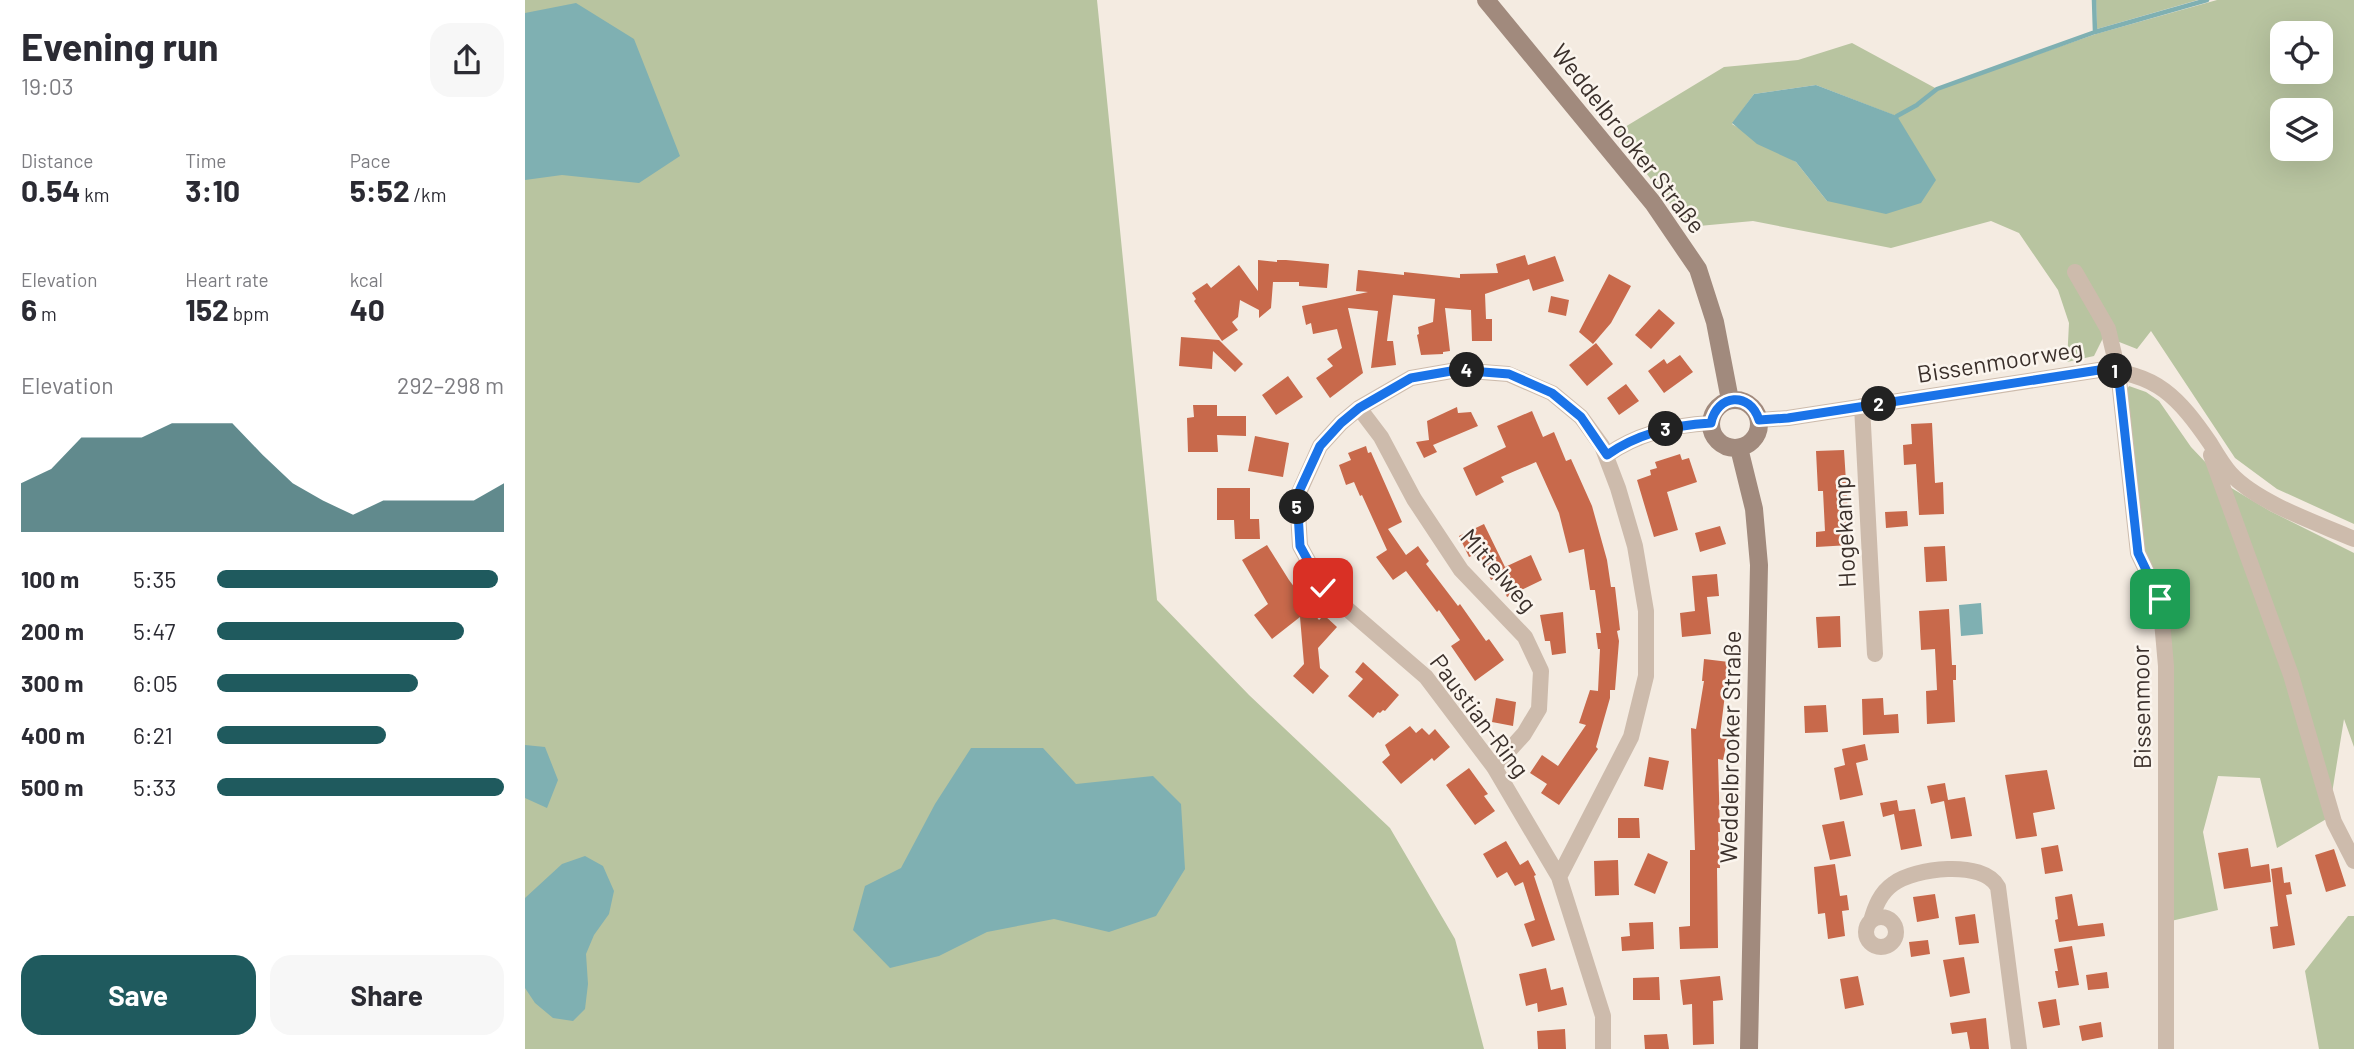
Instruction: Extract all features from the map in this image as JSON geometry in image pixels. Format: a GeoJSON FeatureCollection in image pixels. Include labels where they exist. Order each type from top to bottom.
{"type":"FeatureCollection","features":[{"type":"Feature","properties":{"kind":"street","name":"Weddelbrooker Straße"},"geometry":{"type":"LineString","coordinates":[[1486,0],[1653,203],[1698,269],[1715,322],[1730,400]]}},
{"type":"Feature","properties":{"kind":"street","name":"Bissenmoor"},"geometry":{"type":"LineString","coordinates":[[2075,272],[2108,329],[2118,371],[2138,553],[2160,599],[2166,666],[2166,1049]]}},
{"type":"Feature","properties":{"kind":"street","name":"Paustian-Ring"},"geometry":{"type":"LineString","coordinates":[[1559,877],[1631,737],[1646,677],[1646,611],[1635,547],[1607,455],[1581,417],[1552,393],[1509,374],[1457,370],[1411,378],[1359,408],[1320,446],[1297,496],[1300,546],[1323,588],[1426,677],[1494,767],[1559,877],[1603,1016],[1603,1049]]}},
{"type":"Feature","properties":{"kind":"street","name":"Bissenmoorweg"},"geometry":{"type":"LineString","coordinates":[[1759,420],[1788,418],[2099,370],[2118,371],[2147,379],[2172,394],[2231,474],[2266,499],[2354,539]]}},
{"type":"Feature","properties":{"kind":"street"},"geometry":{"type":"LineString","coordinates":[[1730,400],[1745,401],[1752,406],[1759,420],[1759,428],[1752,441],[1739,448],[1719,442],[1711,430],[1716,408],[1730,400]]}},
{"type":"Feature","properties":{"kind":"street","name":"Hogekamp"},"geometry":{"type":"LineString","coordinates":[[1862,406],[1875,654]]}},
{"type":"Feature","properties":{"kind":"street","name":"Mittelweg"},"geometry":{"type":"LineString","coordinates":[[1359,408],[1381,437],[1414,499],[1461,570],[1525,636],[1541,671],[1539,709],[1524,734],[1494,767]]}},
{"type":"Feature","properties":{"kind":"street"},"geometry":{"type":"LineString","coordinates":[[1607,455],[1637,436],[1668,428],[1711,423]]}},
{"type":"Feature","properties":{"kind":"street"},"geometry":{"type":"LineString","coordinates":[[2205,436],[2291,675],[2334,822],[2354,861]]}},
{"type":"Feature","properties":{"kind":"street","name":"Weddelbrooker Straße"},"geometry":{"type":"LineString","coordinates":[[1739,448],[1754,509],[1759,565],[1749,1049]]}},
{"type":"Feature","properties":{"kind":"street"},"geometry":{"type":"LineString","coordinates":[[1871,921],[1876,904],[1890,885],[1908,874],[1967,868],[1987,874],[1994,880],[1998,887],[2019,1049]]}},
{"type":"Feature","properties":{"kind":"green space"},"geometry":{"type":"Polygon","coordinates":[[[525,0],[1097,0],[1157,600],[1249,695],[1390,828],[1455,939],[1484,1049],[525,1049],[525,0]]]}},
{"type":"Feature","properties":{"kind":"green space"},"geometry":{"type":"Polygon","coordinates":[[[2096,0],[2198,0],[2097,29],[2096,0]]]}},
{"type":"Feature","properties":{"kind":"green space"},"geometry":{"type":"Polygon","coordinates":[[[2217,0],[2354,0],[2354,524],[2277,489],[2235,458],[2151,331],[2137,349],[2104,336],[2094,356],[2067,362],[2069,323],[2058,290],[2019,233],[1991,221],[1891,248],[1753,221],[1688,227],[1615,133],[1724,67],[1798,60],[1852,43],[1937,89],[2096,34],[2217,0]],[[1816,85],[1754,94],[1732,124],[1796,162],[1827,201],[1935,180],[1896,116],[1816,85]]]}},
{"type":"Feature","properties":{"kind":"green space"},"geometry":{"type":"Polygon","coordinates":[[[2129,386],[2146,392],[2159,401],[2191,447],[2228,486],[2270,511],[2354,553],[2354,747],[2344,719],[2328,818],[2277,848],[2260,778],[2218,776],[2203,832],[2218,910],[2171,921],[2171,664],[2142,554],[2125,393],[2129,386]]]}},
{"type":"Feature","properties":{"kind":"green space"},"geometry":{"type":"Polygon","coordinates":[[[2348,916],[2354,916],[2354,1049],[2319,1049],[2305,971],[2348,916]]]}},
{"type":"Feature","properties":{"kind":"water"},"geometry":{"type":"Polygon","coordinates":[[[576,3],[634,39],[680,156],[639,183],[562,175],[525,180],[525,13],[576,3]]]}},
{"type":"Feature","properties":{"kind":"water"},"geometry":{"type":"Polygon","coordinates":[[[1816,85],[1897,116],[1936,180],[1921,203],[1886,214],[1827,201],[1796,162],[1757,144],[1732,123],[1754,94],[1816,85]]]}},
{"type":"Feature","properties":{"kind":"water"},"geometry":{"type":"Polygon","coordinates":[[[1981,603],[1983,634],[1961,636],[1959,605],[1981,603]]]}},
{"type":"Feature","properties":{"kind":"water"},"geometry":{"type":"Polygon","coordinates":[[[525,745],[545,747],[558,780],[547,808],[525,798],[525,745]]]}},
{"type":"Feature","properties":{"kind":"water"},"geometry":{"type":"Polygon","coordinates":[[[971,748],[1043,748],[1076,784],[1153,776],[1181,804],[1185,869],[1156,916],[1109,932],[1054,919],[987,932],[939,956],[890,968],[853,930],[865,886],[901,868],[935,804],[971,748]]]}},
{"type":"Feature","properties":{"kind":"water"},"geometry":{"type":"Polygon","coordinates":[[[585,856],[603,866],[614,891],[609,914],[594,935],[586,954],[588,984],[585,1009],[573,1021],[553,1018],[535,1003],[525,988],[525,898],[562,864],[585,856]]]}},
{"type":"Feature","properties":{"kind":"building"},"geometry":{"type":"Polygon","coordinates":[[[1525,255],[1528,265],[1555,256],[1564,281],[1533,291],[1529,279],[1485,294],[1486,319],[1492,319],[1492,341],[1472,341],[1471,310],[1445,308],[1450,351],[1421,355],[1418,327],[1433,322],[1435,299],[1393,295],[1387,341],[1393,341],[1396,365],[1371,368],[1378,311],[1348,308],[1363,373],[1330,398],[1316,378],[1333,366],[1327,359],[1342,348],[1337,329],[1313,334],[1311,323],[1306,325],[1302,306],[1368,292],[1356,291],[1358,270],[1460,278],[1460,274],[1498,273],[1496,264],[1525,255]]]}},
{"type":"Feature","properties":{"kind":"building"},"geometry":{"type":"Polygon","coordinates":[[[1258,260],[1329,264],[1327,288],[1299,286],[1299,282],[1273,282],[1271,308],[1259,318],[1259,310],[1240,300],[1238,317],[1232,322],[1238,330],[1222,341],[1194,301],[1196,299],[1192,293],[1207,283],[1211,288],[1239,265],[1258,291],[1258,260]]]}},
{"type":"Feature","properties":{"kind":"building"},"geometry":{"type":"Polygon","coordinates":[[[1609,274],[1631,286],[1611,323],[1593,344],[1579,332],[1609,274]]]}},
{"type":"Feature","properties":{"kind":"building"},"geometry":{"type":"Polygon","coordinates":[[[1551,296],[1569,300],[1566,316],[1548,312],[1551,296]]]}},
{"type":"Feature","properties":{"kind":"building"},"geometry":{"type":"Polygon","coordinates":[[[1659,309],[1675,323],[1651,349],[1635,335],[1659,309]]]}},
{"type":"Feature","properties":{"kind":"building"},"geometry":{"type":"Polygon","coordinates":[[[1181,337],[1219,340],[1243,364],[1235,372],[1213,351],[1212,369],[1179,366],[1181,337]]]}},
{"type":"Feature","properties":{"kind":"building"},"geometry":{"type":"Polygon","coordinates":[[[1596,343],[1613,364],[1587,386],[1569,365],[1596,343]]]}},
{"type":"Feature","properties":{"kind":"building"},"geometry":{"type":"Polygon","coordinates":[[[1680,355],[1693,372],[1664,393],[1648,371],[1664,359],[1667,364],[1680,355]]]}},
{"type":"Feature","properties":{"kind":"building"},"geometry":{"type":"Polygon","coordinates":[[[1288,376],[1303,397],[1276,415],[1262,395],[1288,376]]]}},
{"type":"Feature","properties":{"kind":"building"},"geometry":{"type":"Polygon","coordinates":[[[1626,384],[1639,401],[1619,415],[1607,398],[1626,384]]]}},
{"type":"Feature","properties":{"kind":"building"},"geometry":{"type":"Polygon","coordinates":[[[1193,405],[1217,405],[1217,416],[1246,416],[1246,436],[1217,435],[1218,452],[1188,452],[1187,418],[1194,417],[1193,405]]]}},
{"type":"Feature","properties":{"kind":"building"},"geometry":{"type":"Polygon","coordinates":[[[1457,407],[1458,413],[1471,412],[1478,426],[1433,445],[1437,452],[1424,458],[1416,442],[1429,440],[1427,421],[1457,407]]]}},
{"type":"Feature","properties":{"kind":"building"},"geometry":{"type":"Polygon","coordinates":[[[1532,411],[1543,437],[1554,432],[1566,461],[1571,459],[1592,506],[1607,560],[1611,587],[1615,587],[1620,630],[1617,631],[1619,641],[1615,690],[1610,690],[1596,747],[1598,749],[1559,805],[1541,793],[1547,784],[1530,773],[1542,755],[1558,766],[1586,725],[1579,723],[1590,690],[1598,691],[1600,649],[1596,633],[1601,633],[1595,590],[1590,590],[1584,549],[1569,553],[1559,513],[1536,462],[1501,477],[1504,482],[1476,496],[1463,468],[1506,447],[1497,426],[1532,411]]]}},
{"type":"Feature","properties":{"kind":"building"},"geometry":{"type":"Polygon","coordinates":[[[1932,423],[1935,483],[1943,482],[1944,514],[1919,515],[1916,464],[1904,465],[1903,445],[1912,444],[1911,424],[1932,423]]]}},
{"type":"Feature","properties":{"kind":"building"},"geometry":{"type":"Polygon","coordinates":[[[1255,436],[1289,443],[1283,477],[1248,471],[1255,436]]]}},
{"type":"Feature","properties":{"kind":"building"},"geometry":{"type":"Polygon","coordinates":[[[1366,446],[1402,522],[1388,529],[1406,555],[1418,546],[1429,561],[1426,564],[1504,660],[1475,681],[1451,646],[1460,640],[1439,610],[1437,612],[1406,571],[1393,580],[1376,557],[1387,550],[1362,495],[1360,496],[1354,482],[1346,485],[1339,465],[1351,460],[1348,453],[1366,446]]]}},
{"type":"Feature","properties":{"kind":"building"},"geometry":{"type":"Polygon","coordinates":[[[1844,450],[1850,545],[1816,547],[1816,532],[1825,531],[1823,491],[1818,491],[1816,451],[1844,450]]]}},
{"type":"Feature","properties":{"kind":"building"},"geometry":{"type":"Polygon","coordinates":[[[1680,454],[1682,460],[1689,458],[1697,482],[1667,492],[1678,530],[1654,537],[1637,480],[1651,475],[1650,470],[1657,468],[1655,462],[1680,454]]]}},
{"type":"Feature","properties":{"kind":"building"},"geometry":{"type":"Polygon","coordinates":[[[1217,488],[1250,488],[1250,519],[1259,519],[1260,539],[1235,539],[1234,520],[1217,520],[1217,488]]]}},
{"type":"Feature","properties":{"kind":"building"},"geometry":{"type":"Polygon","coordinates":[[[1907,511],[1908,526],[1886,528],[1885,512],[1907,511]]]}},
{"type":"Feature","properties":{"kind":"building"},"geometry":{"type":"Polygon","coordinates":[[[1484,524],[1505,567],[1531,555],[1542,580],[1507,597],[1498,577],[1491,580],[1481,558],[1477,560],[1474,555],[1469,557],[1459,536],[1484,524]]]}},
{"type":"Feature","properties":{"kind":"building"},"geometry":{"type":"Polygon","coordinates":[[[1720,526],[1726,544],[1700,552],[1695,533],[1720,526]]]}},
{"type":"Feature","properties":{"kind":"building"},"geometry":{"type":"Polygon","coordinates":[[[1267,545],[1319,620],[1324,615],[1337,627],[1318,648],[1320,668],[1329,676],[1313,694],[1293,676],[1304,664],[1300,617],[1272,639],[1254,615],[1268,604],[1242,560],[1267,545]]]}},
{"type":"Feature","properties":{"kind":"building"},"geometry":{"type":"Polygon","coordinates":[[[1945,546],[1947,581],[1926,582],[1924,547],[1945,546]]]}},
{"type":"Feature","properties":{"kind":"building"},"geometry":{"type":"Polygon","coordinates":[[[1717,574],[1719,596],[1707,597],[1711,634],[1682,637],[1680,613],[1695,611],[1692,576],[1717,574]]]}},
{"type":"Feature","properties":{"kind":"building"},"geometry":{"type":"Polygon","coordinates":[[[1949,609],[1952,665],[1956,665],[1956,680],[1953,680],[1955,722],[1927,724],[1926,691],[1937,690],[1935,649],[1921,650],[1919,611],[1949,609]]]}},
{"type":"Feature","properties":{"kind":"building"},"geometry":{"type":"Polygon","coordinates":[[[1563,612],[1566,653],[1552,655],[1550,641],[1545,641],[1540,615],[1563,612]]]}},
{"type":"Feature","properties":{"kind":"building"},"geometry":{"type":"Polygon","coordinates":[[[1840,616],[1841,647],[1818,648],[1816,617],[1840,616]]]}},
{"type":"Feature","properties":{"kind":"building"},"geometry":{"type":"Polygon","coordinates":[[[1704,659],[1729,662],[1720,735],[1728,737],[1723,760],[1718,759],[1718,948],[1680,949],[1679,927],[1690,926],[1690,850],[1695,850],[1691,728],[1696,729],[1704,681],[1704,659]]]}},
{"type":"Feature","properties":{"kind":"building"},"geometry":{"type":"Polygon","coordinates":[[[1363,662],[1399,695],[1385,711],[1378,712],[1373,718],[1348,696],[1363,679],[1355,672],[1363,662]]]}},
{"type":"Feature","properties":{"kind":"building"},"geometry":{"type":"Polygon","coordinates":[[[1496,698],[1516,702],[1513,726],[1492,722],[1496,698]]]}},
{"type":"Feature","properties":{"kind":"building"},"geometry":{"type":"Polygon","coordinates":[[[1883,698],[1884,715],[1898,714],[1899,733],[1863,735],[1862,699],[1883,698]]]}},
{"type":"Feature","properties":{"kind":"building"},"geometry":{"type":"Polygon","coordinates":[[[1826,705],[1828,732],[1805,733],[1804,706],[1826,705]]]}},
{"type":"Feature","properties":{"kind":"building"},"geometry":{"type":"Polygon","coordinates":[[[1410,726],[1416,733],[1422,728],[1429,735],[1435,729],[1450,747],[1401,784],[1382,762],[1390,755],[1385,745],[1410,726]]]}},
{"type":"Feature","properties":{"kind":"building"},"geometry":{"type":"Polygon","coordinates":[[[1865,744],[1868,760],[1856,763],[1863,795],[1840,800],[1834,768],[1845,765],[1842,749],[1865,744]]]}},
{"type":"Feature","properties":{"kind":"building"},"geometry":{"type":"Polygon","coordinates":[[[1649,757],[1669,761],[1663,790],[1644,786],[1649,757]]]}},
{"type":"Feature","properties":{"kind":"building"},"geometry":{"type":"Polygon","coordinates":[[[1469,768],[1488,794],[1484,796],[1495,811],[1475,825],[1446,785],[1469,768]]]}},
{"type":"Feature","properties":{"kind":"building"},"geometry":{"type":"Polygon","coordinates":[[[2047,770],[2055,809],[2033,813],[2037,836],[2016,839],[2005,775],[2047,770]]]}},
{"type":"Feature","properties":{"kind":"building"},"geometry":{"type":"Polygon","coordinates":[[[1945,783],[1948,800],[1965,797],[1972,836],[1951,839],[1944,801],[1931,804],[1927,786],[1945,783]]]}},
{"type":"Feature","properties":{"kind":"building"},"geometry":{"type":"Polygon","coordinates":[[[1897,800],[1899,811],[1915,809],[1922,846],[1901,850],[1894,814],[1883,817],[1880,803],[1897,800]]]}},
{"type":"Feature","properties":{"kind":"building"},"geometry":{"type":"Polygon","coordinates":[[[1618,818],[1639,818],[1640,838],[1618,838],[1618,818]]]}},
{"type":"Feature","properties":{"kind":"building"},"geometry":{"type":"Polygon","coordinates":[[[1844,821],[1851,856],[1830,860],[1822,825],[1844,821]]]}},
{"type":"Feature","properties":{"kind":"building"},"geometry":{"type":"Polygon","coordinates":[[[1506,841],[1520,865],[1528,860],[1536,875],[1534,876],[1555,940],[1532,947],[1524,924],[1535,920],[1523,882],[1515,886],[1507,872],[1497,878],[1483,854],[1506,841]]]}},
{"type":"Feature","properties":{"kind":"building"},"geometry":{"type":"Polygon","coordinates":[[[2058,845],[2063,871],[2045,874],[2041,848],[2058,845]]]}},
{"type":"Feature","properties":{"kind":"building"},"geometry":{"type":"Polygon","coordinates":[[[2248,848],[2251,867],[2269,864],[2271,882],[2224,889],[2218,853],[2248,848]]]}},
{"type":"Feature","properties":{"kind":"building"},"geometry":{"type":"Polygon","coordinates":[[[2334,849],[2346,886],[2326,892],[2315,855],[2334,849]]]}},
{"type":"Feature","properties":{"kind":"building"},"geometry":{"type":"Polygon","coordinates":[[[1648,853],[1668,862],[1655,894],[1634,885],[1648,853]]]}},
{"type":"Feature","properties":{"kind":"building"},"geometry":{"type":"Polygon","coordinates":[[[1618,860],[1619,895],[1595,896],[1594,861],[1618,860]]]}},
{"type":"Feature","properties":{"kind":"building"},"geometry":{"type":"Polygon","coordinates":[[[1835,864],[1840,896],[1847,895],[1849,910],[1842,911],[1845,936],[1828,939],[1825,913],[1818,914],[1814,867],[1835,864]]]}},
{"type":"Feature","properties":{"kind":"building"},"geometry":{"type":"Polygon","coordinates":[[[2282,867],[2284,883],[2290,882],[2292,894],[2286,895],[2295,945],[2273,949],[2270,927],[2278,926],[2271,869],[2282,867]]]}},
{"type":"Feature","properties":{"kind":"building"},"geometry":{"type":"Polygon","coordinates":[[[1935,894],[1939,918],[1917,922],[1913,897],[1935,894]]]}},
{"type":"Feature","properties":{"kind":"building"},"geometry":{"type":"Polygon","coordinates":[[[2072,894],[2078,926],[2103,923],[2105,936],[2059,942],[2055,897],[2072,894]]]}},
{"type":"Feature","properties":{"kind":"building"},"geometry":{"type":"Polygon","coordinates":[[[1975,914],[1979,943],[1959,945],[1955,917],[1975,914]]]}},
{"type":"Feature","properties":{"kind":"building"},"geometry":{"type":"Polygon","coordinates":[[[1653,922],[1654,949],[1622,951],[1621,937],[1630,936],[1629,923],[1653,922]]]}},
{"type":"Feature","properties":{"kind":"building"},"geometry":{"type":"Polygon","coordinates":[[[1928,940],[1930,954],[1911,957],[1909,942],[1928,940]]]}},
{"type":"Feature","properties":{"kind":"building"},"geometry":{"type":"Polygon","coordinates":[[[2072,946],[2079,985],[2058,988],[2054,949],[2072,946]]]}},
{"type":"Feature","properties":{"kind":"building"},"geometry":{"type":"Polygon","coordinates":[[[1964,957],[1970,993],[1950,997],[1943,960],[1964,957]]]}},
{"type":"Feature","properties":{"kind":"building"},"geometry":{"type":"Polygon","coordinates":[[[1546,968],[1551,990],[1563,987],[1567,1005],[1538,1012],[1537,1003],[1526,1006],[1519,974],[1546,968]]]}},
{"type":"Feature","properties":{"kind":"building"},"geometry":{"type":"Polygon","coordinates":[[[2107,972],[2109,988],[2088,990],[2086,975],[2107,972]]]}},
{"type":"Feature","properties":{"kind":"building"},"geometry":{"type":"Polygon","coordinates":[[[1720,976],[1723,1000],[1713,1001],[1714,1044],[1693,1045],[1692,1004],[1683,1005],[1680,980],[1720,976]]]}},
{"type":"Feature","properties":{"kind":"building"},"geometry":{"type":"Polygon","coordinates":[[[1858,976],[1864,1005],[1845,1009],[1840,979],[1858,976]]]}},
{"type":"Feature","properties":{"kind":"building"},"geometry":{"type":"Polygon","coordinates":[[[1659,977],[1660,1000],[1633,1000],[1633,978],[1659,977]]]}},
{"type":"Feature","properties":{"kind":"building"},"geometry":{"type":"Polygon","coordinates":[[[2056,999],[2060,1025],[2043,1028],[2038,1002],[2056,999]]]}},
{"type":"Feature","properties":{"kind":"building"},"geometry":{"type":"Polygon","coordinates":[[[1986,1018],[1989,1049],[1970,1049],[1967,1032],[1952,1034],[1950,1023],[1986,1018]]]}},
{"type":"Feature","properties":{"kind":"building"},"geometry":{"type":"Polygon","coordinates":[[[2101,1022],[2103,1037],[2082,1041],[2079,1026],[2101,1022]]]}},
{"type":"Feature","properties":{"kind":"building"},"geometry":{"type":"Polygon","coordinates":[[[1565,1029],[1566,1049],[1538,1049],[1537,1031],[1565,1029]]]}},
{"type":"Feature","properties":{"kind":"building"},"geometry":{"type":"Polygon","coordinates":[[[1667,1034],[1669,1049],[1645,1049],[1644,1035],[1667,1034]]]}},
{"type":"Feature","properties":{"kind":"waterway"},"geometry":{"type":"LineString","coordinates":[[1918,104],[1937,89],[2095,32],[2094,0]]}},
{"type":"Feature","properties":{"kind":"waterway"},"geometry":{"type":"LineString","coordinates":[[2095,32],[2207,0]]}},
{"type":"Feature","properties":{"kind":"waterway"},"geometry":{"type":"LineString","coordinates":[[1897,116],[1917,105]]}},
{"type":"Feature","properties":{"kind":"route"},"geometry":{"type":"LineString","coordinates":[[1323,588],[1300,546],[1297,496],[1320,446],[1341,423],[1359,408],[1411,378],[1457,370],[1509,374],[1552,393],[1581,417],[1607,455],[1637,436],[1668,428],[1711,423],[1716,408],[1730,400],[1745,401],[1757,412],[1759,420],[1788,418],[2099,370],[2118,371],[2138,553],[2160,599]]}}]}
